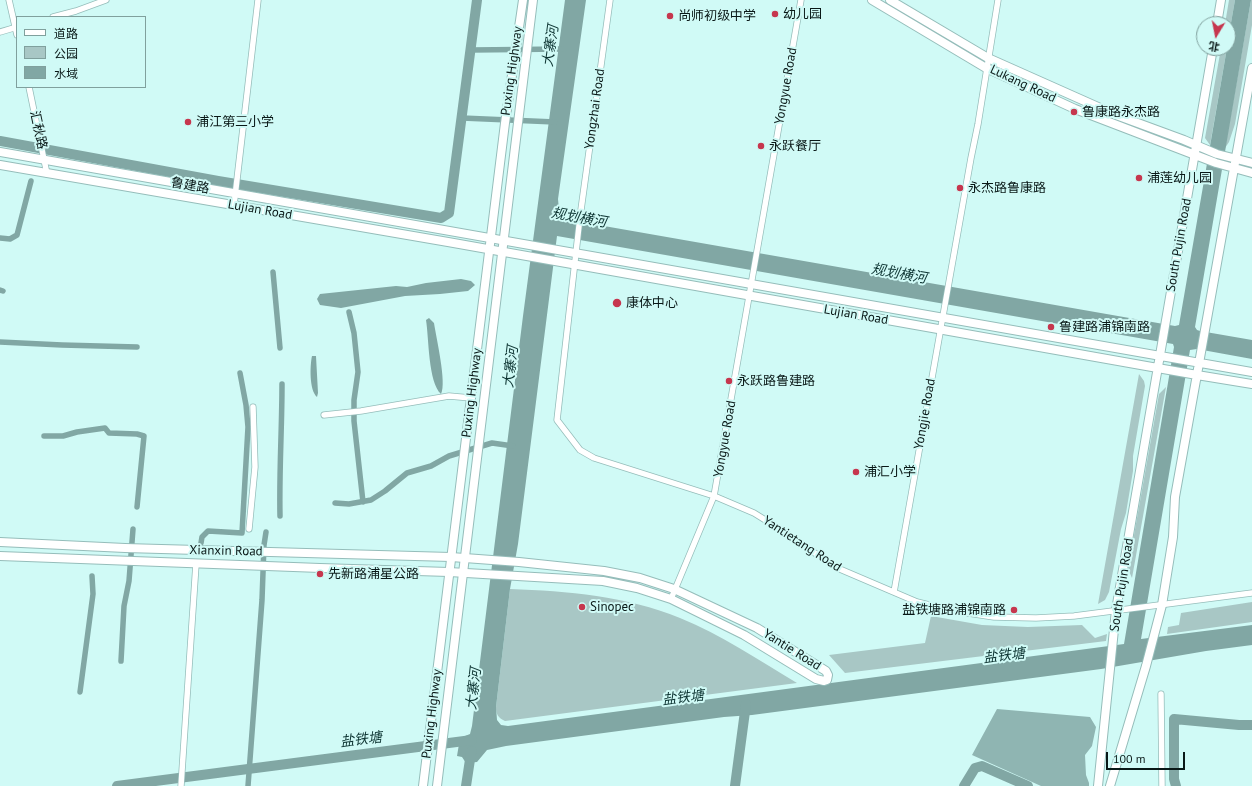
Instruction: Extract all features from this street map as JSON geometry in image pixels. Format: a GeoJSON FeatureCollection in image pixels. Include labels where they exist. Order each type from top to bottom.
{"type":"FeatureCollection","features":[{"type":"Feature","properties":{"kind":"street"},"geometry":{"type":"LineString","coordinates":[[0,32],[16,27],[10,0]]}},
{"type":"Feature","properties":{"kind":"street"},"geometry":{"type":"LineString","coordinates":[[57,16],[106,0]]}},
{"type":"Feature","properties":{"kind":"street"},"geometry":{"type":"LineString","coordinates":[[234,205],[258,0]]}},
{"type":"Feature","properties":{"kind":"street","name":"Puxing Highway"},"geometry":{"type":"LineString","coordinates":[[423,786],[505,123],[522,0]]}},
{"type":"Feature","properties":{"kind":"street","name":"Puxing Highway"},"geometry":{"type":"LineString","coordinates":[[437,786],[533,0]]}},
{"type":"Feature","properties":{"kind":"street","name":"Yongzhai Road"},"geometry":{"type":"LineString","coordinates":[[576,252],[610,0]]}},
{"type":"Feature","properties":{"kind":"street","name":"Yongyue Road"},"geometry":{"type":"LineString","coordinates":[[671,599],[714,496],[734,390],[751,282],[801,0]]}},
{"type":"Feature","properties":{"kind":"street","name":"Lukang Road"},"geometry":{"type":"LineString","coordinates":[[872,0],[986,68],[1075,109],[1216,163],[1251,173]]}},
{"type":"Feature","properties":{"kind":"street","name":"Lukang Road"},"geometry":{"type":"LineString","coordinates":[[890,0],[988,58],[1116,116],[1184,140],[1217,154],[1251,163]]}},
{"type":"Feature","properties":{"kind":"street"},"geometry":{"type":"LineString","coordinates":[[986,68],[998,0]]}},
{"type":"Feature","properties":{"kind":"street"},"geometry":{"type":"LineString","coordinates":[[1218,16],[1221,0]]}},
{"type":"Feature","properties":{"kind":"street","name":"South Pujin Road"},"geometry":{"type":"LineString","coordinates":[[1098,786],[1116,610],[1212,56]]}},
{"type":"Feature","properties":{"kind":"street","name":"Yongjie Road"},"geometry":{"type":"LineString","coordinates":[[894,592],[978,124],[986,68]]}},
{"type":"Feature","properties":{"kind":"street"},"geometry":{"type":"LineString","coordinates":[[1110,786],[1146,666],[1162,605],[1173,537],[1175,497],[1252,68]]}},
{"type":"Feature","properties":{"kind":"street","name":"汇秋路"},"geometry":{"type":"LineString","coordinates":[[29,88],[47,174]]}},
{"type":"Feature","properties":{"kind":"street","name":"鲁建路"},"geometry":{"type":"LineString","coordinates":[[0,152],[236,193]]}},
{"type":"Feature","properties":{"kind":"street","name":"Lujian Road"},"geometry":{"type":"LineString","coordinates":[[0,166],[490,249],[940,330],[1252,384]]}},
{"type":"Feature","properties":{"kind":"street","name":"Lujian Road"},"geometry":{"type":"LineString","coordinates":[[236,193],[1149,352],[1252,372]]}},
{"type":"Feature","properties":{"kind":"street"},"geometry":{"type":"LineString","coordinates":[[575,265],[576,252]]}},
{"type":"Feature","properties":{"kind":"street","name":"Yantietang Road"},"geometry":{"type":"LineString","coordinates":[[575,265],[557,420],[580,450],[594,458],[714,496],[754,513],[835,567],[917,602],[954,611],[994,617],[1036,618],[1074,616],[1162,605]]}},
{"type":"Feature","properties":{"kind":"street"},"geometry":{"type":"LineString","coordinates":[[324,414],[360,411],[449,396],[471,398]]}},
{"type":"Feature","properties":{"kind":"street"},"geometry":{"type":"LineString","coordinates":[[249,529],[255,467],[253,407]]}},
{"type":"Feature","properties":{"kind":"street","name":"Xianxin Road"},"geometry":{"type":"LineString","coordinates":[[0,542],[139,549],[451,557],[485,560]]}},
{"type":"Feature","properties":{"kind":"street","name":"Xianxin Road"},"geometry":{"type":"LineString","coordinates":[[0,556],[485,574]]}},
{"type":"Feature","properties":{"kind":"street","name":"Yantie Road"},"geometry":{"type":"LineString","coordinates":[[485,560],[604,571],[640,578],[674,589],[757,628],[826,671],[828,675],[827,680],[824,681],[816,679],[744,636],[671,599],[637,588],[602,582],[485,574]]}},
{"type":"Feature","properties":{"kind":"street"},"geometry":{"type":"LineString","coordinates":[[181,786],[196,564]]}},
{"type":"Feature","properties":{"kind":"street"},"geometry":{"type":"LineString","coordinates":[[1162,605],[1252,593]]}},
{"type":"Feature","properties":{"kind":"street"},"geometry":{"type":"LineString","coordinates":[[1161,694],[1162,786]]}},
{"type":"Feature","properties":{"kind":"green space"},"geometry":{"type":"Polygon","coordinates":[[[1229,0],[1235,0],[1232,16],[1226,16],[1229,0]]]}},
{"type":"Feature","properties":{"kind":"green space"},"geometry":{"type":"Polygon","coordinates":[[[1251,0],[1252,25],[1235,124],[1229,142],[1225,148],[1251,0]]]}},
{"type":"Feature","properties":{"kind":"green space"},"geometry":{"type":"Polygon","coordinates":[[[1220,56],[1226,56],[1210,145],[1205,138],[1220,56]]]}},
{"type":"Feature","properties":{"kind":"green space"},"geometry":{"type":"Polygon","coordinates":[[[1139,374],[1144,381],[1145,386],[1133,456],[1133,471],[1126,513],[1121,529],[1109,592],[1105,600],[1098,604],[1139,374]]]}},
{"type":"Feature","properties":{"kind":"green space"},"geometry":{"type":"Polygon","coordinates":[[[1166,387],[1132,578],[1128,569],[1159,394],[1166,387]]]}},
{"type":"Feature","properties":{"kind":"green space"},"geometry":{"type":"Polygon","coordinates":[[[510,589],[575,593],[639,604],[695,624],[740,648],[797,683],[505,721],[498,716],[496,707],[510,589]]]}},
{"type":"Feature","properties":{"kind":"green space"},"geometry":{"type":"Polygon","coordinates":[[[1252,602],[1252,622],[1167,634],[1168,627],[1179,625],[1181,613],[1252,602]]]}},
{"type":"Feature","properties":{"kind":"green space"},"geometry":{"type":"Polygon","coordinates":[[[931,616],[982,625],[1028,627],[1082,625],[1095,638],[1107,634],[1106,641],[845,673],[829,655],[925,643],[931,616]]]}},
{"type":"Feature","properties":{"kind":"shaded area"},"geometry":{"type":"Polygon","coordinates":[[[997,709],[1090,717],[1096,727],[1092,746],[1085,755],[1086,775],[1089,786],[1041,786],[972,755],[997,709]]]}},
{"type":"Feature","properties":{"kind":"water"},"geometry":{"type":"Polygon","coordinates":[[[565,0],[586,0],[558,199],[559,210],[564,219],[1175,326],[1179,325],[1226,56],[1236,56],[1236,16],[1232,16],[1235,0],[1251,0],[1195,327],[1200,331],[1252,340],[1252,359],[1197,349],[1190,350],[1141,639],[1252,625],[1252,645],[1206,651],[1101,669],[506,746],[487,750],[477,762],[466,763],[462,757],[457,756],[460,738],[470,734],[523,316],[565,0]],[[557,236],[518,544],[510,589],[496,707],[497,720],[501,725],[508,726],[1124,644],[1174,347],[1173,344],[557,236]]]}},
{"type":"Feature","properties":{"kind":"water"},"geometry":{"type":"Polygon","coordinates":[[[461,279],[471,281],[475,285],[468,291],[405,296],[341,308],[320,305],[317,299],[320,294],[396,286],[407,287],[461,279]]]}},
{"type":"Feature","properties":{"kind":"water"},"geometry":{"type":"Polygon","coordinates":[[[429,318],[434,323],[440,360],[443,380],[441,394],[437,388],[431,370],[426,320],[429,318]]]}},
{"type":"Feature","properties":{"kind":"water"},"geometry":{"type":"Polygon","coordinates":[[[312,356],[316,356],[317,397],[314,394],[311,383],[312,356]]]}},
{"type":"Feature","properties":{"kind":"waterway"},"geometry":{"type":"LineString","coordinates":[[0,141],[218,181],[441,218],[449,213],[477,0]]}},
{"type":"Feature","properties":{"kind":"waterway"},"geometry":{"type":"LineString","coordinates":[[471,50],[564,49]]}},
{"type":"Feature","properties":{"kind":"waterway"},"geometry":{"type":"LineString","coordinates":[[462,118],[555,122]]}},
{"type":"Feature","properties":{"kind":"waterway"},"geometry":{"type":"LineString","coordinates":[[0,238],[10,239],[17,235],[31,181]]}},
{"type":"Feature","properties":{"kind":"waterway"},"geometry":{"type":"LineString","coordinates":[[273,272],[280,348]]}},
{"type":"Feature","properties":{"kind":"waterway"},"geometry":{"type":"LineString","coordinates":[[349,312],[354,333],[358,372],[354,400],[354,421],[363,502]]}},
{"type":"Feature","properties":{"kind":"waterway"},"geometry":{"type":"LineString","coordinates":[[0,342],[137,347]]}},
{"type":"Feature","properties":{"kind":"waterway"},"geometry":{"type":"LineString","coordinates":[[201,543],[202,537],[208,531],[242,533],[248,427],[246,405],[240,373]]}},
{"type":"Feature","properties":{"kind":"waterway"},"geometry":{"type":"LineString","coordinates":[[280,516],[282,384]]}},
{"type":"Feature","properties":{"kind":"waterway"},"geometry":{"type":"LineString","coordinates":[[44,436],[63,436],[77,432],[105,428],[109,433],[137,434],[144,436],[137,507]]}},
{"type":"Feature","properties":{"kind":"waterway"},"geometry":{"type":"LineString","coordinates":[[335,503],[349,504],[371,500],[385,491],[407,473],[431,466],[449,456],[492,443],[513,446]]}},
{"type":"Feature","properties":{"kind":"waterway"},"geometry":{"type":"LineString","coordinates":[[121,661],[124,606],[129,581],[133,529]]}},
{"type":"Feature","properties":{"kind":"waterway"},"geometry":{"type":"LineString","coordinates":[[248,786],[266,532]]}},
{"type":"Feature","properties":{"kind":"waterway"},"geometry":{"type":"LineString","coordinates":[[80,692],[93,594],[92,576]]}},
{"type":"Feature","properties":{"kind":"waterway","name":"大寨河"},"geometry":{"type":"LineString","coordinates":[[735,786],[746,704]]}},
{"type":"Feature","properties":{"kind":"waterway"},"geometry":{"type":"LineString","coordinates":[[1176,786],[1174,779],[1174,719],[1252,725]]}},
{"type":"Feature","properties":{"kind":"waterway","name":"盐铁塘"},"geometry":{"type":"LineString","coordinates":[[117,786],[472,740]]}},
{"type":"Feature","properties":{"kind":"waterway"},"geometry":{"type":"LineString","coordinates":[[466,786],[472,751]]}},
{"type":"Feature","properties":{"kind":"waterway"},"geometry":{"type":"LineString","coordinates":[[964,786],[975,768],[982,766],[1028,786]]}},
{"type":"Feature","properties":{"kind":"place","name":"幼儿园"},"geometry":{"type":"Point","coordinates":[775,14]}},
{"type":"Feature","properties":{"kind":"place","name":"尚师初级中学"},"geometry":{"type":"Point","coordinates":[670,16]}},
{"type":"Feature","properties":{"kind":"place","name":"鲁康路永杰路"},"geometry":{"type":"Point","coordinates":[1074,112]}},
{"type":"Feature","properties":{"kind":"place","name":"浦江第三小学"},"geometry":{"type":"Point","coordinates":[188,122]}},
{"type":"Feature","properties":{"kind":"place","name":"永跃餐厅"},"geometry":{"type":"Point","coordinates":[761,146]}},
{"type":"Feature","properties":{"kind":"place","name":"浦莲幼儿园"},"geometry":{"type":"Point","coordinates":[1139,178]}},
{"type":"Feature","properties":{"kind":"place","name":"永杰路鲁康路"},"geometry":{"type":"Point","coordinates":[960,188]}},
{"type":"Feature","properties":{"kind":"place","name":"康体中心"},"geometry":{"type":"Point","coordinates":[617,303]}},
{"type":"Feature","properties":{"kind":"place","name":"鲁建路浦锦南路"},"geometry":{"type":"Point","coordinates":[1051,327]}},
{"type":"Feature","properties":{"kind":"place","name":"永跃路鲁建路"},"geometry":{"type":"Point","coordinates":[729,381]}},
{"type":"Feature","properties":{"kind":"place","name":"浦汇小学"},"geometry":{"type":"Point","coordinates":[856,472]}},
{"type":"Feature","properties":{"kind":"place","name":"先新路浦星公路"},"geometry":{"type":"Point","coordinates":[320,574]}},
{"type":"Feature","properties":{"kind":"place","name":"Sinopec"},"geometry":{"type":"Point","coordinates":[582,607]}},
{"type":"Feature","properties":{"kind":"place","name":"盐铁塘路浦锦南路"},"geometry":{"type":"Point","coordinates":[1014,610]}},
{"type":"Feature","properties":{"kind":"water label","name":"规划横河"},"geometry":{"type":"Point","coordinates":[579,218]}},
{"type":"Feature","properties":{"kind":"water label","name":"规划横河"},"geometry":{"type":"Point","coordinates":[899,274]}}]}
